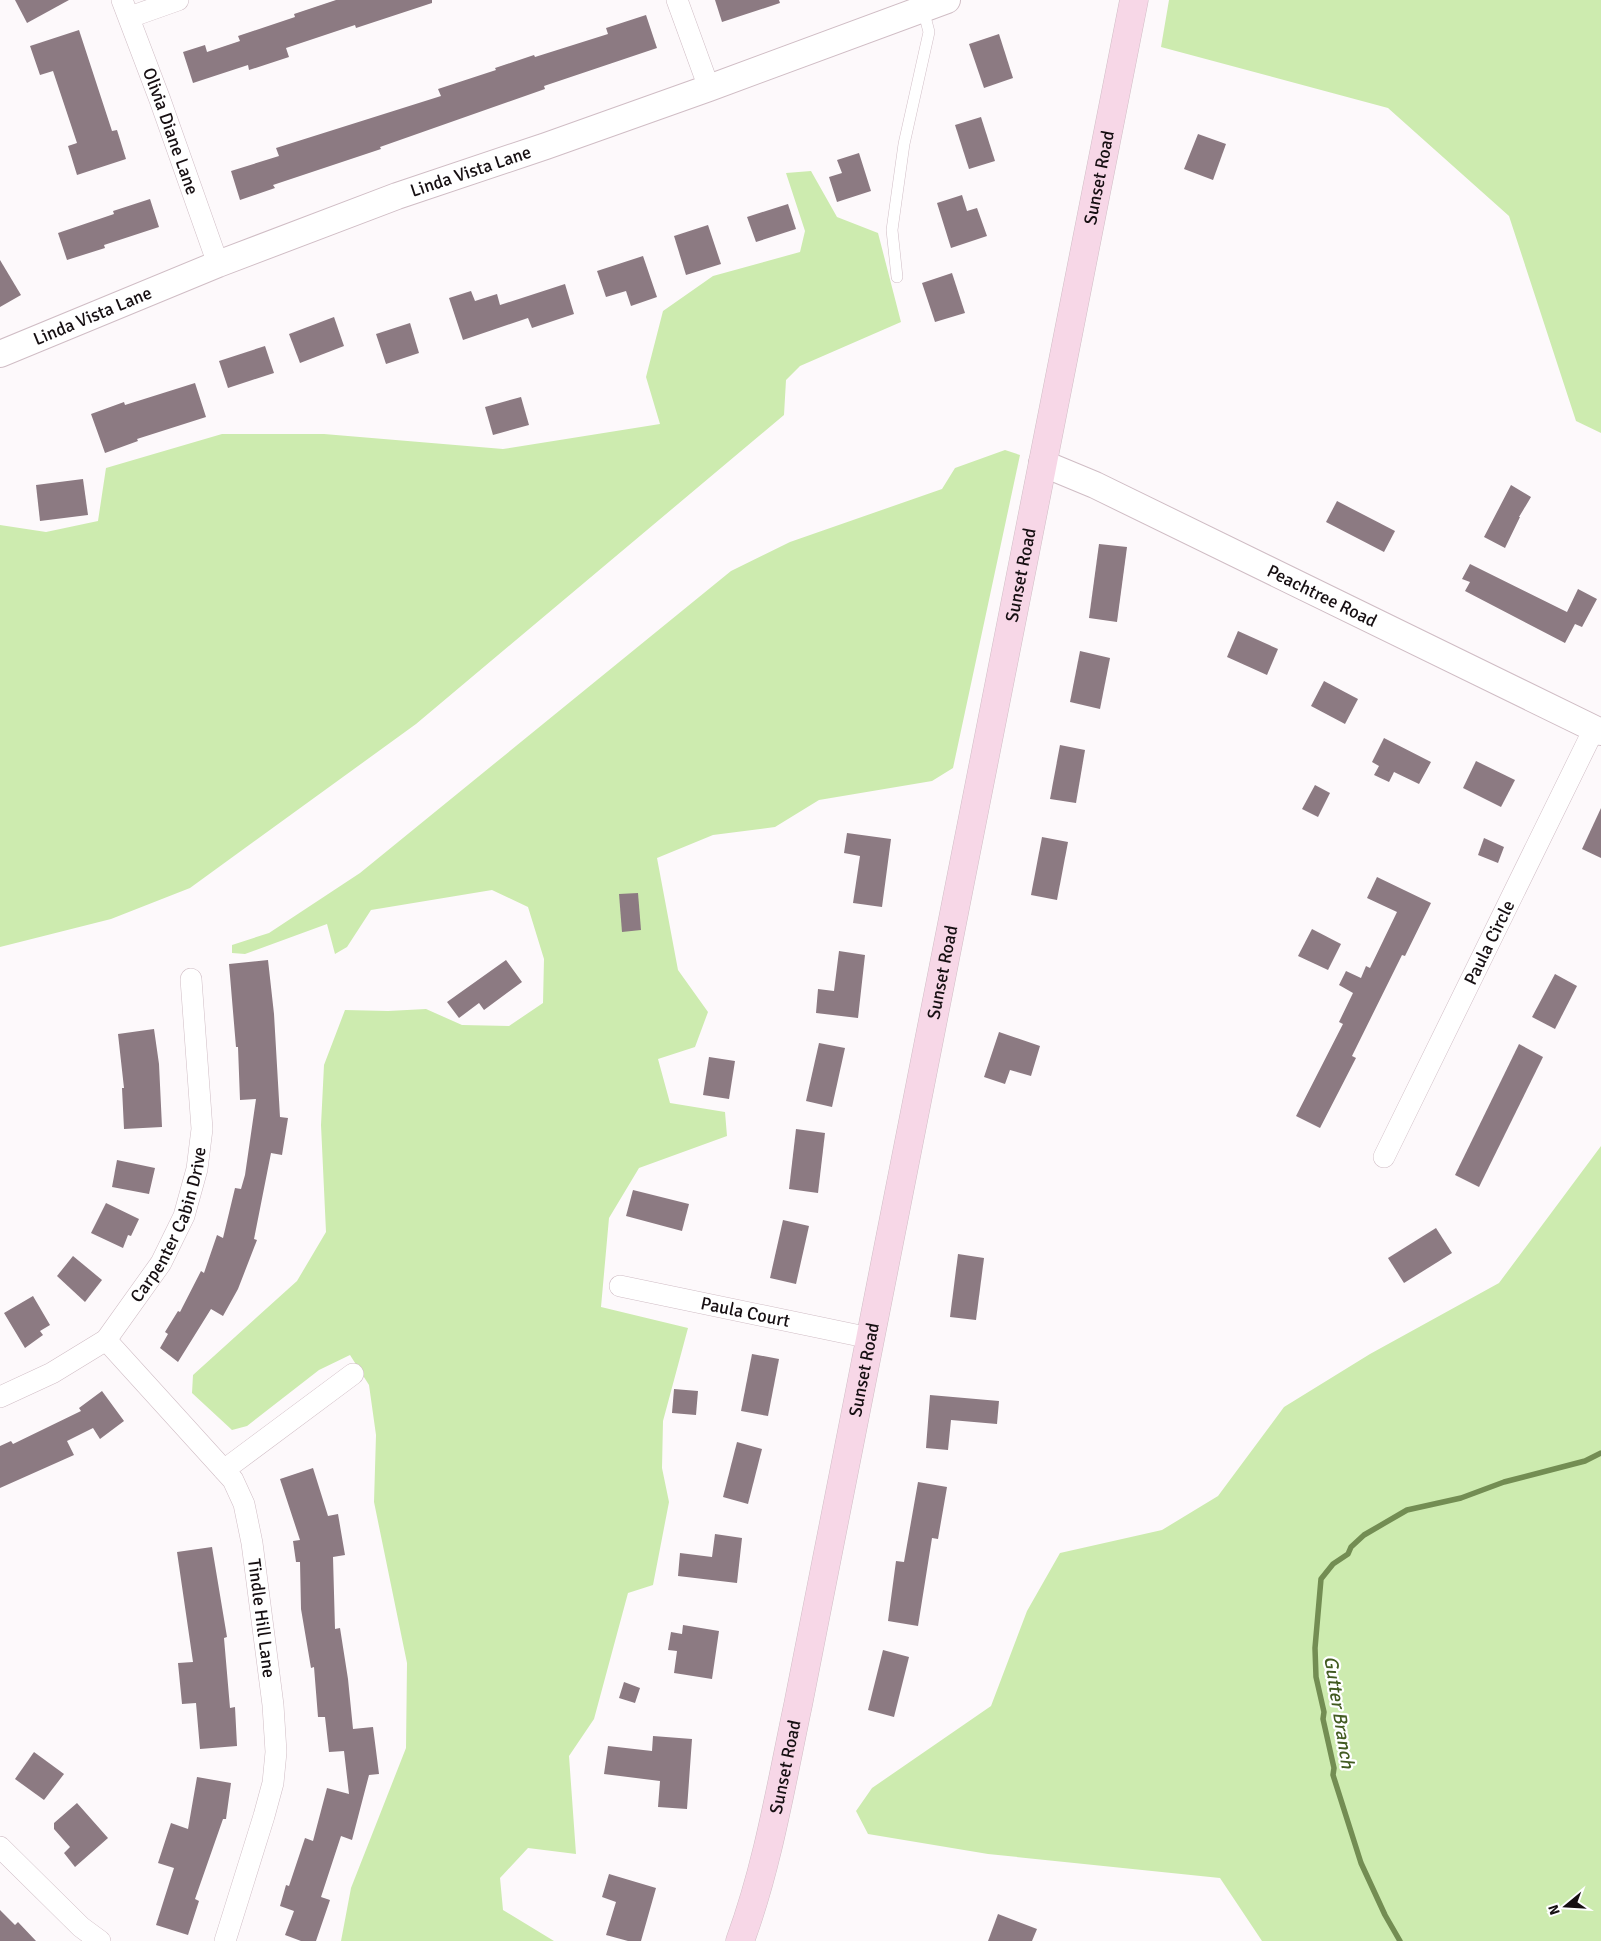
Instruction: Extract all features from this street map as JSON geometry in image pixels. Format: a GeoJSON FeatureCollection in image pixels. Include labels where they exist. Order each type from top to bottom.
{"type":"FeatureCollection","features":[{"type":"Feature","properties":{"kind":"main road","name":"Sunset Road"},"geometry":{"type":"LineString","coordinates":[[740,1941],[770,1838],[1134,0]]}},
{"type":"Feature","properties":{"kind":"street"},"geometry":{"type":"LineString","coordinates":[[126,9],[178,0]]}},
{"type":"Feature","properties":{"kind":"street"},"geometry":{"type":"LineString","coordinates":[[677,0],[709,88]]}},
{"type":"Feature","properties":{"kind":"street","name":"Linda Vista Lane"},"geometry":{"type":"LineString","coordinates":[[0,354],[218,264],[397,196],[709,88],[947,0]]}},
{"type":"Feature","properties":{"kind":"street","name":"Olivia Diane Lane"},"geometry":{"type":"LineString","coordinates":[[126,9],[218,264]]}},
{"type":"Feature","properties":{"kind":"street","name":"Peachtree Road"},"geometry":{"type":"LineString","coordinates":[[1042,463],[1095,485],[1598,730]]}},
{"type":"Feature","properties":{"kind":"street","name":"Paula Circle"},"geometry":{"type":"LineString","coordinates":[[1384,1157],[1598,730]]}},
{"type":"Feature","properties":{"kind":"street","name":"Carpenter Cabin Drive"},"geometry":{"type":"LineString","coordinates":[[0,1397],[52,1373],[106,1340],[161,1263],[184,1216],[197,1169],[202,1129],[191,979]]}},
{"type":"Feature","properties":{"kind":"street","name":"Paula Court"},"geometry":{"type":"LineString","coordinates":[[620,1286],[870,1338]]}},
{"type":"Feature","properties":{"kind":"street","name":"Tindle Hill Lane"},"geometry":{"type":"LineString","coordinates":[[106,1340],[233,1480],[244,1504],[252,1543],[269,1676],[276,1752],[273,1783],[226,1941]]}},
{"type":"Feature","properties":{"kind":"street"},"geometry":{"type":"LineString","coordinates":[[224,1470],[353,1374]]}},
{"type":"Feature","properties":{"kind":"street"},"geometry":{"type":"LineString","coordinates":[[0,1846],[80,1927],[100,1941]]}},
{"type":"Feature","properties":{"kind":"lane"},"geometry":{"type":"LineString","coordinates":[[897,277],[892,230],[904,144],[929,32],[922,9]]}},
{"type":"Feature","properties":{"kind":"green space"},"geometry":{"type":"Polygon","coordinates":[[[1169,0],[1601,0],[1601,433],[1576,421],[1509,216],[1388,108],[1161,47],[1169,0]]]}},
{"type":"Feature","properties":{"kind":"green space"},"geometry":{"type":"Polygon","coordinates":[[[811,171],[837,217],[878,233],[901,322],[800,366],[786,380],[784,415],[416,724],[190,888],[111,919],[0,947],[0,525],[46,532],[98,521],[106,468],[222,434],[324,434],[503,449],[660,424],[646,377],[663,311],[713,276],[800,252],[805,231],[786,173],[811,171]]]}},
{"type":"Feature","properties":{"kind":"green space"},"geometry":{"type":"Polygon","coordinates":[[[1005,450],[1020,455],[953,768],[932,781],[819,800],[775,827],[713,835],[657,858],[678,970],[708,1012],[695,1047],[658,1059],[670,1103],[725,1112],[727,1136],[639,1168],[609,1218],[601,1307],[688,1328],[663,1421],[662,1468],[669,1502],[653,1585],[628,1593],[594,1719],[569,1756],[576,1854],[528,1848],[500,1878],[503,1910],[554,1941],[341,1941],[351,1888],[406,1748],[407,1663],[374,1502],[376,1435],[369,1385],[350,1355],[319,1370],[247,1426],[232,1430],[192,1393],[193,1375],[297,1281],[326,1232],[321,1125],[324,1065],[345,1010],[388,1011],[426,1009],[462,1025],[509,1026],[543,1003],[544,959],[528,907],[492,890],[371,910],[347,947],[335,954],[327,924],[245,954],[232,953],[232,945],[269,933],[360,873],[731,571],[790,542],[942,489],[955,468],[1005,450]]]}},
{"type":"Feature","properties":{"kind":"green space"},"geometry":{"type":"Polygon","coordinates":[[[1601,1146],[1601,1941],[1262,1941],[1220,1878],[988,1854],[868,1834],[856,1811],[872,1788],[991,1706],[1027,1611],[1060,1553],[1162,1530],[1218,1496],[1284,1407],[1370,1354],[1499,1283],[1601,1146]]]}},
{"type":"Feature","properties":{"kind":"building"},"geometry":{"type":"Polygon","coordinates":[[[15,0],[69,0],[27,23],[15,0]]]}},
{"type":"Feature","properties":{"kind":"building"},"geometry":{"type":"Polygon","coordinates":[[[336,0],[432,0],[432,3],[356,28],[355,25],[286,48],[289,57],[249,70],[248,65],[193,83],[183,52],[205,45],[207,52],[240,41],[238,36],[295,17],[294,14],[336,0]]]}},
{"type":"Feature","properties":{"kind":"building"},"geometry":{"type":"Polygon","coordinates":[[[715,0],[779,0],[780,3],[722,22],[715,0]]]}},
{"type":"Feature","properties":{"kind":"building"},"geometry":{"type":"Polygon","coordinates":[[[646,15],[657,48],[544,86],[545,89],[380,147],[381,149],[273,185],[275,188],[240,200],[231,171],[279,156],[276,148],[441,96],[438,89],[534,55],[535,57],[608,34],[606,28],[646,15]]]}},
{"type":"Feature","properties":{"kind":"building"},"geometry":{"type":"Polygon","coordinates":[[[79,30],[112,131],[117,130],[126,159],[77,175],[68,146],[77,143],[53,71],[40,75],[30,46],[79,30]]]}},
{"type":"Feature","properties":{"kind":"building"},"geometry":{"type":"Polygon","coordinates":[[[999,34],[1013,78],[984,88],[969,44],[999,34]]]}},
{"type":"Feature","properties":{"kind":"building"},"geometry":{"type":"Polygon","coordinates":[[[981,117],[995,161],[969,169],[955,125],[981,117]]]}},
{"type":"Feature","properties":{"kind":"building"},"geometry":{"type":"Polygon","coordinates":[[[1198,134],[1226,144],[1213,180],[1184,169],[1198,134]]]}},
{"type":"Feature","properties":{"kind":"building"},"geometry":{"type":"Polygon","coordinates":[[[859,153],[871,191],[837,202],[829,177],[842,173],[837,160],[859,153]]]}},
{"type":"Feature","properties":{"kind":"building"},"geometry":{"type":"Polygon","coordinates":[[[962,195],[967,211],[977,208],[987,236],[951,248],[937,203],[962,195]]]}},
{"type":"Feature","properties":{"kind":"building"},"geometry":{"type":"Polygon","coordinates":[[[150,199],[159,227],[104,245],[105,248],[67,260],[58,233],[114,214],[113,211],[150,199]]]}},
{"type":"Feature","properties":{"kind":"building"},"geometry":{"type":"Polygon","coordinates":[[[788,204],[796,229],[756,242],[747,217],[788,204]]]}},
{"type":"Feature","properties":{"kind":"building"},"geometry":{"type":"Polygon","coordinates":[[[708,225],[721,264],[686,275],[674,236],[708,225]]]}},
{"type":"Feature","properties":{"kind":"building"},"geometry":{"type":"Polygon","coordinates":[[[643,256],[657,297],[631,306],[626,291],[606,297],[597,271],[643,256]]]}},
{"type":"Feature","properties":{"kind":"building"},"geometry":{"type":"Polygon","coordinates":[[[0,260],[21,295],[0,307],[0,260]]]}},
{"type":"Feature","properties":{"kind":"building"},"geometry":{"type":"Polygon","coordinates":[[[952,273],[965,313],[935,322],[922,283],[952,273]]]}},
{"type":"Feature","properties":{"kind":"building"},"geometry":{"type":"Polygon","coordinates":[[[565,284],[574,314],[532,328],[528,318],[463,340],[449,298],[471,291],[475,301],[497,294],[500,305],[565,284]]]}},
{"type":"Feature","properties":{"kind":"building"},"geometry":{"type":"Polygon","coordinates":[[[334,317],[344,346],[300,363],[289,334],[334,317]]]}},
{"type":"Feature","properties":{"kind":"building"},"geometry":{"type":"Polygon","coordinates":[[[410,323],[419,353],[386,364],[376,334],[410,323]]]}},
{"type":"Feature","properties":{"kind":"building"},"geometry":{"type":"Polygon","coordinates":[[[265,346],[274,373],[228,388],[219,361],[265,346]]]}},
{"type":"Feature","properties":{"kind":"building"},"geometry":{"type":"Polygon","coordinates":[[[195,383],[206,417],[137,439],[138,441],[105,453],[91,414],[124,402],[125,405],[195,383]]]}},
{"type":"Feature","properties":{"kind":"building"},"geometry":{"type":"Polygon","coordinates":[[[521,397],[529,425],[493,435],[485,407],[521,397]]]}},
{"type":"Feature","properties":{"kind":"building"},"geometry":{"type":"Polygon","coordinates":[[[83,479],[88,515],[40,521],[36,485],[83,479]]]}},
{"type":"Feature","properties":{"kind":"building"},"geometry":{"type":"Polygon","coordinates":[[[1511,485],[1531,497],[1519,517],[1505,548],[1484,537],[1511,485]]]}},
{"type":"Feature","properties":{"kind":"building"},"geometry":{"type":"Polygon","coordinates":[[[1337,501],[1395,531],[1384,552],[1326,522],[1337,501]]]}},
{"type":"Feature","properties":{"kind":"building"},"geometry":{"type":"Polygon","coordinates":[[[1099,544],[1127,547],[1117,622],[1089,618],[1099,544]]]}},
{"type":"Feature","properties":{"kind":"building"},"geometry":{"type":"Polygon","coordinates":[[[1470,564],[1567,612],[1578,589],[1597,599],[1582,627],[1575,624],[1565,643],[1465,591],[1470,582],[1462,579],[1470,564]]]}},
{"type":"Feature","properties":{"kind":"building"},"geometry":{"type":"Polygon","coordinates":[[[1238,631],[1278,649],[1267,675],[1227,657],[1238,631]]]}},
{"type":"Feature","properties":{"kind":"building"},"geometry":{"type":"Polygon","coordinates":[[[1080,651],[1110,658],[1100,709],[1070,702],[1080,651]]]}},
{"type":"Feature","properties":{"kind":"building"},"geometry":{"type":"Polygon","coordinates":[[[1324,681],[1358,699],[1345,724],[1311,706],[1324,681]]]}},
{"type":"Feature","properties":{"kind":"building"},"geometry":{"type":"Polygon","coordinates":[[[1384,738],[1431,762],[1419,784],[1394,772],[1389,782],[1374,775],[1379,766],[1372,762],[1384,738]]]}},
{"type":"Feature","properties":{"kind":"building"},"geometry":{"type":"Polygon","coordinates":[[[1060,745],[1085,750],[1076,803],[1050,799],[1060,745]]]}},
{"type":"Feature","properties":{"kind":"building"},"geometry":{"type":"Polygon","coordinates":[[[1476,761],[1515,780],[1501,807],[1463,788],[1476,761]]]}},
{"type":"Feature","properties":{"kind":"building"},"geometry":{"type":"Polygon","coordinates":[[[1315,785],[1330,793],[1318,817],[1302,809],[1315,785]]]}},
{"type":"Feature","properties":{"kind":"building"},"geometry":{"type":"Polygon","coordinates":[[[1601,808],[1601,858],[1582,849],[1601,808]]]}},
{"type":"Feature","properties":{"kind":"building"},"geometry":{"type":"Polygon","coordinates":[[[847,833],[891,839],[882,907],[853,903],[860,856],[844,853],[847,833]]]}},
{"type":"Feature","properties":{"kind":"building"},"geometry":{"type":"Polygon","coordinates":[[[1042,837],[1068,842],[1057,900],[1031,895],[1042,837]]]}},
{"type":"Feature","properties":{"kind":"building"},"geometry":{"type":"Polygon","coordinates":[[[1484,838],[1504,847],[1498,863],[1478,855],[1484,838]]]}},
{"type":"Feature","properties":{"kind":"building"},"geometry":{"type":"Polygon","coordinates":[[[1377,877],[1431,903],[1405,956],[1402,955],[1352,1056],[1356,1058],[1320,1128],[1296,1116],[1343,1024],[1339,1022],[1353,993],[1339,985],[1346,971],[1361,978],[1366,966],[1370,968],[1397,912],[1367,898],[1377,877]]]}},
{"type":"Feature","properties":{"kind":"building"},"geometry":{"type":"Polygon","coordinates":[[[638,893],[641,930],[622,932],[619,894],[638,893]]]}},
{"type":"Feature","properties":{"kind":"building"},"geometry":{"type":"Polygon","coordinates":[[[1312,929],[1341,944],[1328,970],[1298,956],[1312,929]]]}},
{"type":"Feature","properties":{"kind":"building"},"geometry":{"type":"Polygon","coordinates":[[[839,951],[865,955],[858,1018],[816,1013],[818,989],[834,991],[839,951]]]}},
{"type":"Feature","properties":{"kind":"building"},"geometry":{"type":"Polygon","coordinates":[[[268,960],[274,1014],[280,1117],[288,1118],[282,1155],[271,1153],[254,1239],[257,1240],[238,1289],[223,1316],[211,1309],[178,1362],[160,1348],[168,1334],[165,1332],[178,1311],[180,1312],[201,1271],[204,1273],[217,1235],[223,1238],[235,1188],[241,1189],[245,1175],[256,1099],[240,1100],[238,1047],[236,1047],[229,964],[268,960]]]}},
{"type":"Feature","properties":{"kind":"building"},"geometry":{"type":"Polygon","coordinates":[[[506,960],[522,982],[484,1010],[479,1003],[459,1018],[447,1002],[506,960]]]}},
{"type":"Feature","properties":{"kind":"building"},"geometry":{"type":"Polygon","coordinates":[[[1555,974],[1577,986],[1555,1029],[1532,1017],[1555,974]]]}},
{"type":"Feature","properties":{"kind":"building"},"geometry":{"type":"Polygon","coordinates":[[[154,1029],[159,1064],[162,1127],[124,1129],[122,1088],[124,1088],[118,1034],[154,1029]]]}},
{"type":"Feature","properties":{"kind":"building"},"geometry":{"type":"Polygon","coordinates":[[[999,1032],[1040,1046],[1031,1076],[1010,1070],[1005,1084],[984,1077],[999,1032]]]}},
{"type":"Feature","properties":{"kind":"building"},"geometry":{"type":"Polygon","coordinates":[[[819,1043],[845,1048],[832,1107],[806,1101],[819,1043]]]}},
{"type":"Feature","properties":{"kind":"building"},"geometry":{"type":"Polygon","coordinates":[[[1519,1044],[1543,1057],[1479,1187],[1455,1175],[1519,1044]]]}},
{"type":"Feature","properties":{"kind":"building"},"geometry":{"type":"Polygon","coordinates":[[[709,1057],[735,1061],[729,1099],[703,1095],[709,1057]]]}},
{"type":"Feature","properties":{"kind":"building"},"geometry":{"type":"Polygon","coordinates":[[[796,1129],[825,1133],[818,1193],[789,1189],[796,1129]]]}},
{"type":"Feature","properties":{"kind":"building"},"geometry":{"type":"Polygon","coordinates":[[[117,1160],[155,1168],[149,1194],[112,1187],[117,1160]]]}},
{"type":"Feature","properties":{"kind":"building"},"geometry":{"type":"Polygon","coordinates":[[[633,1190],[689,1204],[682,1231],[626,1216],[633,1190]]]}},
{"type":"Feature","properties":{"kind":"building"},"geometry":{"type":"Polygon","coordinates":[[[106,1203],[139,1219],[131,1236],[128,1235],[123,1248],[91,1233],[106,1203]]]}},
{"type":"Feature","properties":{"kind":"building"},"geometry":{"type":"Polygon","coordinates":[[[783,1220],[809,1226],[796,1284],[770,1278],[783,1220]]]}},
{"type":"Feature","properties":{"kind":"building"},"geometry":{"type":"Polygon","coordinates":[[[1436,1228],[1452,1253],[1404,1283],[1388,1258],[1436,1228]]]}},
{"type":"Feature","properties":{"kind":"building"},"geometry":{"type":"Polygon","coordinates":[[[958,1254],[984,1258],[976,1320],[950,1317],[958,1254]]]}},
{"type":"Feature","properties":{"kind":"building"},"geometry":{"type":"Polygon","coordinates":[[[73,1256],[102,1280],[85,1302],[57,1276],[73,1256]]]}},
{"type":"Feature","properties":{"kind":"building"},"geometry":{"type":"Polygon","coordinates":[[[33,1296],[50,1325],[40,1331],[43,1335],[25,1348],[4,1313],[33,1296]]]}},
{"type":"Feature","properties":{"kind":"building"},"geometry":{"type":"Polygon","coordinates":[[[752,1354],[779,1359],[768,1416],[741,1411],[752,1354]]]}},
{"type":"Feature","properties":{"kind":"building"},"geometry":{"type":"Polygon","coordinates":[[[674,1389],[698,1391],[696,1415],[672,1413],[674,1389]]]}},
{"type":"Feature","properties":{"kind":"building"},"geometry":{"type":"Polygon","coordinates":[[[102,1391],[124,1421],[100,1439],[93,1428],[67,1441],[74,1455],[0,1488],[0,1446],[11,1441],[13,1444],[81,1411],[79,1408],[102,1391]]]}},
{"type":"Feature","properties":{"kind":"building"},"geometry":{"type":"Polygon","coordinates":[[[930,1395],[999,1401],[997,1424],[951,1420],[948,1450],[926,1448],[930,1395]]]}},
{"type":"Feature","properties":{"kind":"building"},"geometry":{"type":"Polygon","coordinates":[[[737,1442],[762,1449],[748,1504],[723,1497],[737,1442]]]}},
{"type":"Feature","properties":{"kind":"building"},"geometry":{"type":"Polygon","coordinates":[[[313,1468],[328,1516],[338,1514],[345,1555],[333,1557],[335,1629],[340,1628],[353,1729],[373,1727],[379,1774],[369,1775],[352,1840],[341,1836],[321,1897],[330,1900],[316,1941],[301,1941],[285,1935],[294,1911],[280,1906],[286,1885],[289,1886],[305,1838],[313,1841],[327,1788],[349,1794],[344,1751],[329,1752],[325,1717],[318,1717],[314,1667],[311,1668],[301,1609],[300,1562],[296,1562],[293,1541],[300,1540],[280,1479],[313,1468]]]}},
{"type":"Feature","properties":{"kind":"building"},"geometry":{"type":"Polygon","coordinates":[[[918,1482],[947,1487],[938,1539],[932,1538],[918,1626],[888,1621],[896,1561],[904,1562],[918,1482]]]}},
{"type":"Feature","properties":{"kind":"building"},"geometry":{"type":"Polygon","coordinates":[[[715,1534],[742,1538],[737,1583],[678,1576],[680,1553],[712,1557],[715,1534]]]}},
{"type":"Feature","properties":{"kind":"building"},"geometry":{"type":"Polygon","coordinates":[[[212,1547],[227,1637],[224,1638],[230,1708],[235,1707],[237,1746],[200,1749],[196,1703],[182,1704],[178,1663],[193,1662],[177,1552],[212,1547]]]}},
{"type":"Feature","properties":{"kind":"building"},"geometry":{"type":"Polygon","coordinates":[[[683,1625],[719,1631],[712,1679],[674,1673],[677,1651],[668,1650],[671,1632],[682,1634],[683,1625]]]}},
{"type":"Feature","properties":{"kind":"building"},"geometry":{"type":"Polygon","coordinates":[[[883,1650],[909,1657],[894,1717],[868,1710],[883,1650]]]}},
{"type":"Feature","properties":{"kind":"building"},"geometry":{"type":"Polygon","coordinates":[[[624,1682],[640,1688],[635,1703],[619,1698],[624,1682]]]}},
{"type":"Feature","properties":{"kind":"building"},"geometry":{"type":"Polygon","coordinates":[[[653,1736],[692,1739],[687,1809],[658,1807],[660,1781],[604,1774],[608,1746],[652,1751],[653,1736]]]}},
{"type":"Feature","properties":{"kind":"building"},"geometry":{"type":"Polygon","coordinates":[[[34,1752],[64,1774],[44,1800],[15,1779],[34,1752]]]}},
{"type":"Feature","properties":{"kind":"building"},"geometry":{"type":"Polygon","coordinates":[[[197,1777],[231,1783],[226,1819],[223,1819],[195,1899],[199,1901],[188,1935],[156,1925],[174,1868],[158,1863],[171,1823],[188,1829],[197,1777]]]}},
{"type":"Feature","properties":{"kind":"building"},"geometry":{"type":"Polygon","coordinates":[[[77,1803],[108,1838],[75,1867],[64,1853],[70,1847],[54,1829],[54,1823],[77,1803]]]}},
{"type":"Feature","properties":{"kind":"building"},"geometry":{"type":"Polygon","coordinates":[[[609,1874],[656,1888],[641,1941],[628,1941],[606,1935],[616,1902],[602,1897],[609,1874]]]}},
{"type":"Feature","properties":{"kind":"building"},"geometry":{"type":"Polygon","coordinates":[[[0,1910],[15,1925],[18,1922],[36,1941],[0,1941],[0,1910]]]}},
{"type":"Feature","properties":{"kind":"building"},"geometry":{"type":"Polygon","coordinates":[[[998,1914],[1037,1929],[1032,1941],[988,1941],[998,1914]]]}},
{"type":"Feature","properties":{"kind":"waterway","name":"Gutter Branch"},"geometry":{"type":"LineString","coordinates":[[1400,1941],[1385,1915],[1361,1863],[1333,1775],[1334,1768],[1316,1677],[1315,1648],[1321,1579],[1333,1564],[1348,1554],[1351,1547],[1364,1535],[1407,1510],[1461,1498],[1504,1482],[1585,1461],[1601,1453]]}}]}
